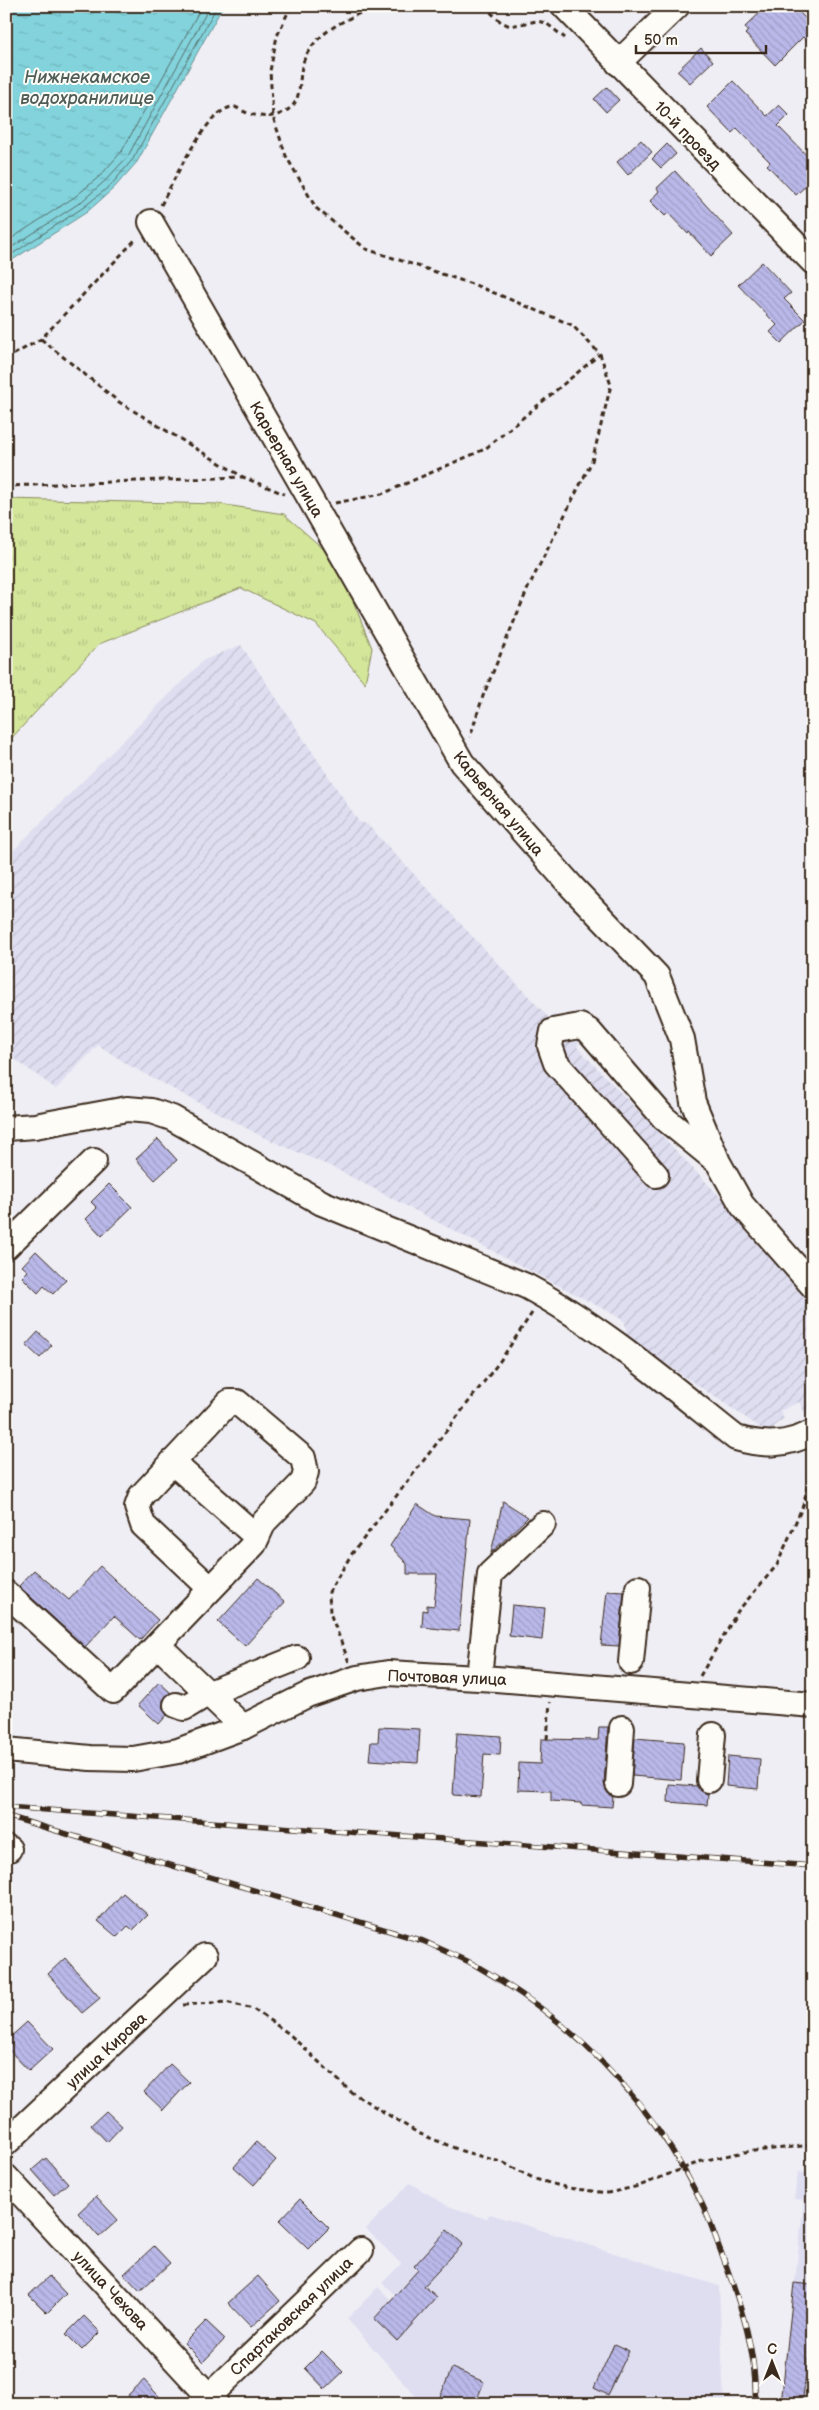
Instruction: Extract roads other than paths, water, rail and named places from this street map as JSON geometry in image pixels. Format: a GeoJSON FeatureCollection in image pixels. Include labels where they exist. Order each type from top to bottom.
{"type":"FeatureCollection","features":[{"type":"Feature","properties":{"kind":"street","name":"10-й проезд"},"geometry":{"type":"LineString","coordinates":[[564,6],[618,63],[811,256]]}},
{"type":"Feature","properties":{"kind":"street"},"geometry":{"type":"LineString","coordinates":[[618,63],[677,6]]}},
{"type":"Feature","properties":{"kind":"street","name":"Карьерная улица"},"geometry":{"type":"LineString","coordinates":[[151,222],[462,763],[572,887],[657,976],[682,1039],[693,1102],[718,1162],[742,1205],[813,1286]]}},
{"type":"Feature","properties":{"kind":"street"},"geometry":{"type":"LineString","coordinates":[[656,1175],[556,1063],[550,1046],[553,1031],[580,1026],[590,1031],[664,1118],[718,1162]]}},
{"type":"Feature","properties":{"kind":"street"},"geometry":{"type":"LineString","coordinates":[[6,1128],[35,1126],[127,1110],[151,1111],[172,1118],[322,1203],[544,1295],[616,1343],[736,1438],[755,1443],[776,1444],[798,1439],[813,1432]]}},
{"type":"Feature","properties":{"kind":"street"},"geometry":{"type":"LineString","coordinates":[[6,1246],[94,1161]]}},
{"type":"Feature","properties":{"kind":"street"},"geometry":{"type":"LineString","coordinates":[[6,1593],[113,1691],[158,1645],[254,1544],[264,1522],[303,1482],[306,1472],[303,1458],[236,1402],[229,1402],[141,1496],[137,1506],[143,1525],[211,1589]]}},
{"type":"Feature","properties":{"kind":"street"},"geometry":{"type":"LineString","coordinates":[[172,1462],[257,1537]]}},
{"type":"Feature","properties":{"kind":"street"},"geometry":{"type":"LineString","coordinates":[[479,1677],[490,1574],[543,1524]]}},
{"type":"Feature","properties":{"kind":"street"},"geometry":{"type":"LineString","coordinates":[[631,1662],[638,1588]]}},
{"type":"Feature","properties":{"kind":"street"},"geometry":{"type":"LineString","coordinates":[[158,1645],[243,1727]]}},
{"type":"Feature","properties":{"kind":"street"},"geometry":{"type":"LineString","coordinates":[[176,1705],[184,1708],[207,1694],[297,1658]]}},
{"type":"Feature","properties":{"kind":"street","name":"Почтовая улица"},"geometry":{"type":"LineString","coordinates":[[6,1750],[90,1758],[133,1759],[178,1751],[243,1727],[307,1695],[357,1678],[388,1673],[479,1677],[689,1696],[813,1704]]}},
{"type":"Feature","properties":{"kind":"street"},"geometry":{"type":"LineString","coordinates":[[618,1784],[622,1728]]}},
{"type":"Feature","properties":{"kind":"street"},"geometry":{"type":"LineString","coordinates":[[709,1780],[713,1735]]}},
{"type":"Feature","properties":{"kind":"street","name":"улица Кирова"},"geometry":{"type":"LineString","coordinates":[[6,2143],[204,1956]]}},
{"type":"Feature","properties":{"kind":"street","name":"улица Чехова"},"geometry":{"type":"LineString","coordinates":[[6,2176],[208,2401]]}},
{"type":"Feature","properties":{"kind":"street","name":"Спартаковская улица"},"geometry":{"type":"LineString","coordinates":[[208,2401],[361,2250]]}},
{"type":"Feature","properties":{"kind":"water","name":"Нижнекамское водохранилище"},"geometry":{"type":"Polygon","coordinates":[[[6,6],[223,6],[137,162],[114,188],[87,212],[6,264],[6,6]]]}},
{"type":"Feature","properties":{"kind":"railway"},"geometry":{"type":"LineString","coordinates":[[6,1807],[813,1866]]}},
{"type":"Feature","properties":{"kind":"railway"},"geometry":{"type":"LineString","coordinates":[[7,1816],[423,1941],[475,1965],[511,1987],[544,2011],[605,2064],[632,2094],[679,2161],[699,2198],[729,2274],[746,2329],[754,2366],[755,2404]]}}]}
